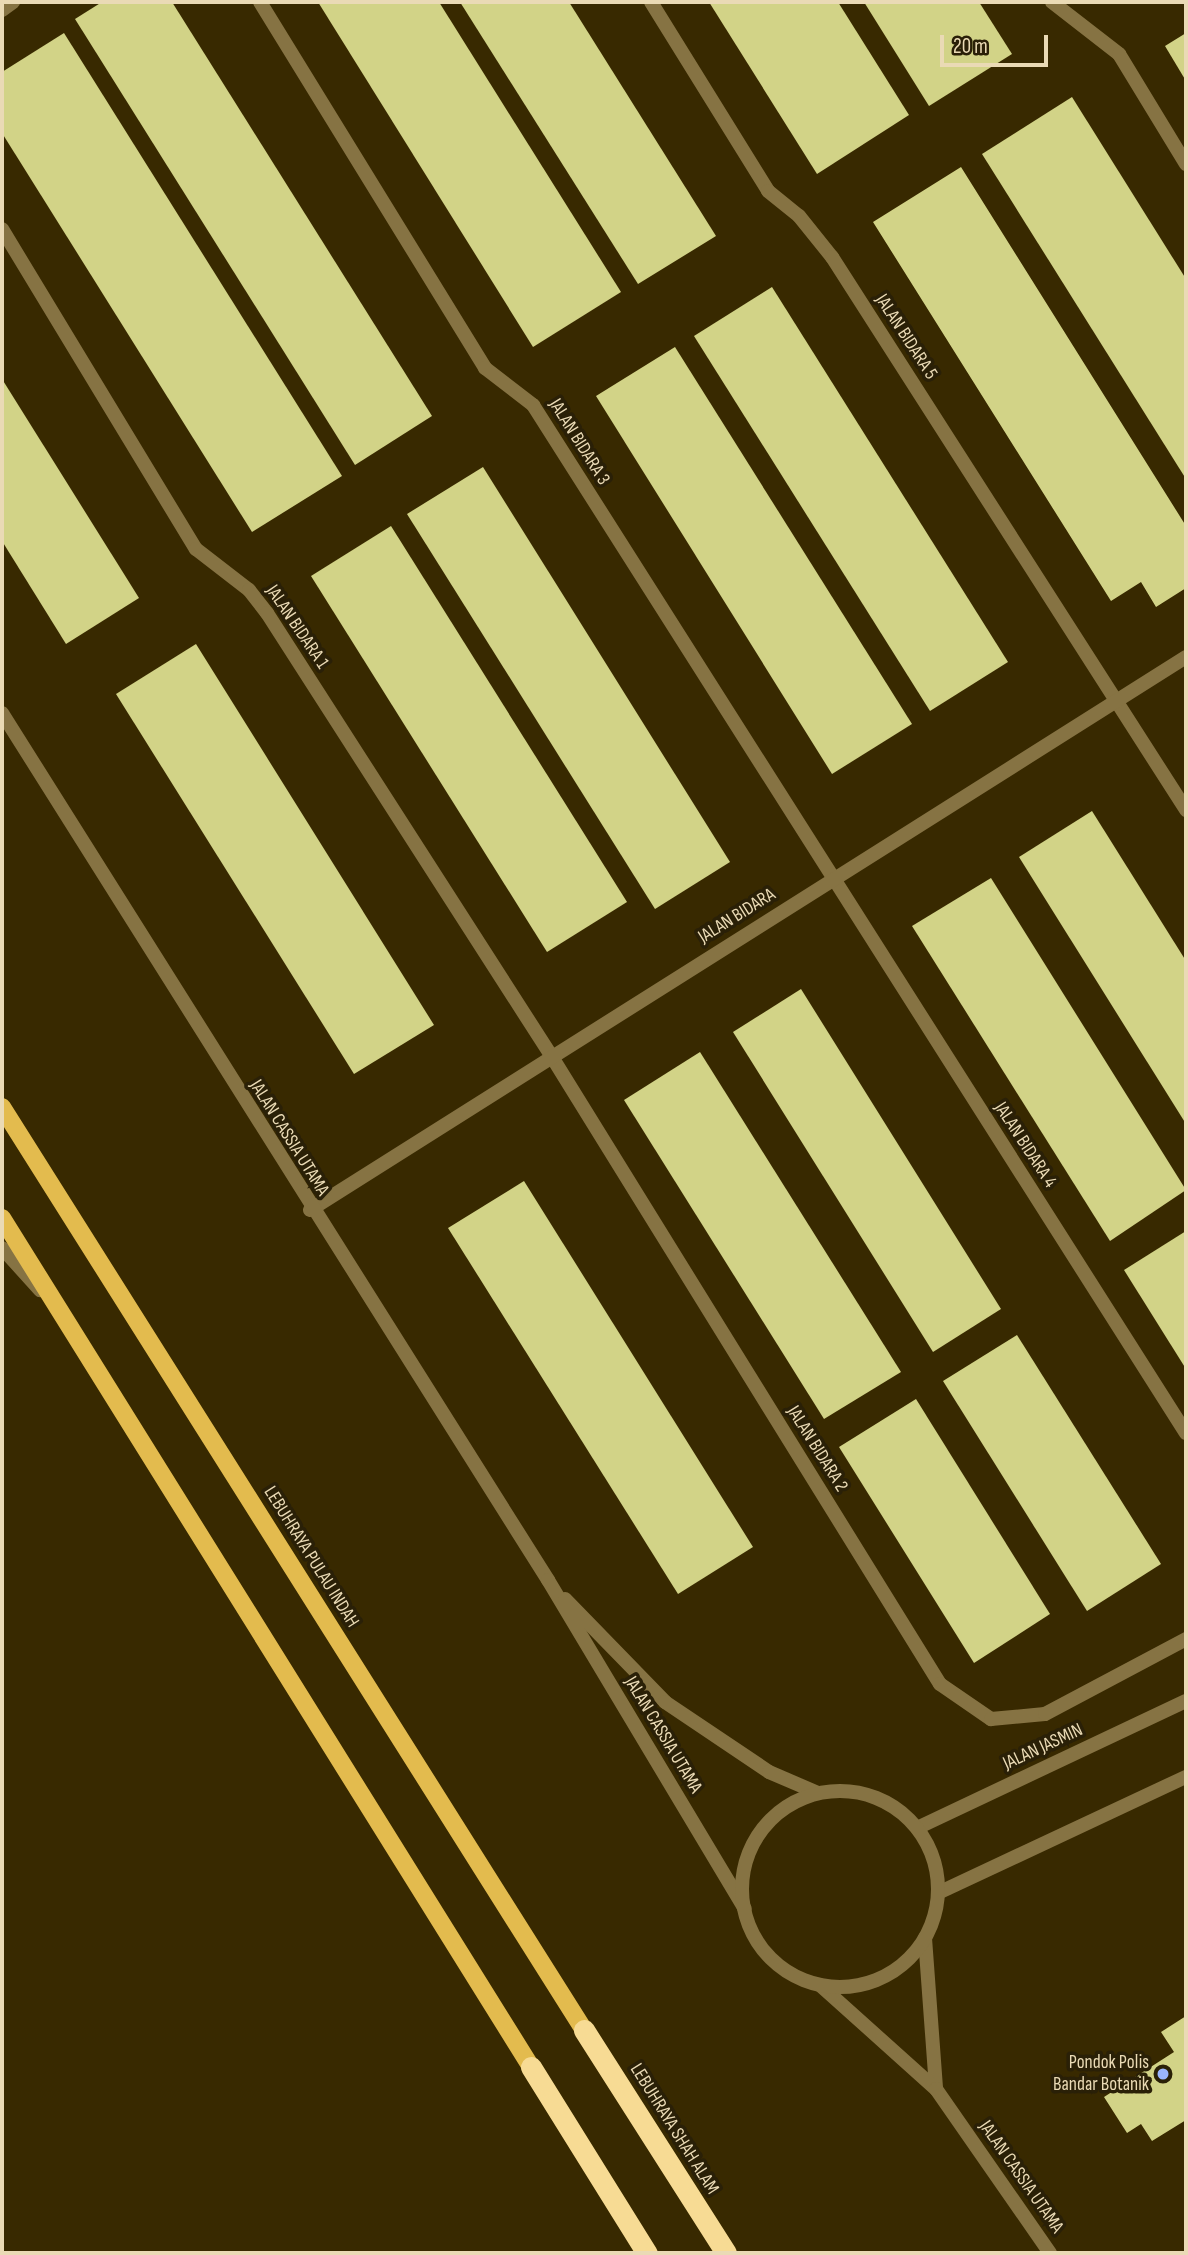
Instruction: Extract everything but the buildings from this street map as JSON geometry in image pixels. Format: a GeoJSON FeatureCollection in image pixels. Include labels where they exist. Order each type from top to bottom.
{"type":"FeatureCollection","features":[{"type":"Feature","properties":{"kind":"highway","name":"LEBUHRAYA SHAH ALAM"},"geometry":{"type":"LineString","coordinates":[[584,2030],[726,2253]]}},
{"type":"Feature","properties":{"kind":"highway"},"geometry":{"type":"LineString","coordinates":[[531,2067],[647,2253]]}},
{"type":"Feature","properties":{"kind":"main road","name":"LEBUHRAYA PULAU INDAH"},"geometry":{"type":"LineString","coordinates":[[2,1107],[584,2030]]}},
{"type":"Feature","properties":{"kind":"main road"},"geometry":{"type":"LineString","coordinates":[[2,1218],[531,2067]]}},
{"type":"Feature","properties":{"kind":"street"},"geometry":{"type":"LineString","coordinates":[[2,10],[13,2]]}},
{"type":"Feature","properties":{"kind":"street","name":"JALAN BIDARA 3"},"geometry":{"type":"LineString","coordinates":[[260,2],[485,368],[533,405],[832,879]]}},
{"type":"Feature","properties":{"kind":"street","name":"JALAN BIDARA 5"},"geometry":{"type":"LineString","coordinates":[[651,2],[768,191],[799,216],[832,257],[1186,810]]}},
{"type":"Feature","properties":{"kind":"street"},"geometry":{"type":"LineString","coordinates":[[1052,2],[1119,54],[1186,164]]}},
{"type":"Feature","properties":{"kind":"street","name":"JALAN BIDARA 1"},"geometry":{"type":"LineString","coordinates":[[2,229],[196,549],[249,590],[267,613],[552,1057]]}},
{"type":"Feature","properties":{"kind":"street","name":"JALAN BIDARA"},"geometry":{"type":"LineString","coordinates":[[310,1210],[1186,657]]}},
{"type":"Feature","properties":{"kind":"street","name":"JALAN CASSIA UTAMA"},"geometry":{"type":"LineString","coordinates":[[2,713],[310,1210],[548,1580],[745,1909]]}},
{"type":"Feature","properties":{"kind":"street","name":"JALAN BIDARA 4"},"geometry":{"type":"LineString","coordinates":[[832,879],[1186,1433]]}},
{"type":"Feature","properties":{"kind":"street","name":"JALAN BIDARA 2"},"geometry":{"type":"LineString","coordinates":[[552,1057],[940,1684],[992,1719],[1045,1714],[1186,1639]]}},
{"type":"Feature","properties":{"kind":"street"},"geometry":{"type":"LineString","coordinates":[[2,1248],[60,1311]]}},
{"type":"Feature","properties":{"kind":"street","name":"JALAN CASSIA UTAMA"},"geometry":{"type":"LineString","coordinates":[[548,1580],[665,1702],[769,1772],[818,1793]]}},
{"type":"Feature","properties":{"kind":"street","name":"JALAN JASMIN"},"geometry":{"type":"LineString","coordinates":[[917,1828],[1186,1701]]}},
{"type":"Feature","properties":{"kind":"street"},"geometry":{"type":"LineString","coordinates":[[938,1893],[1186,1777]]}},
{"type":"Feature","properties":{"kind":"street"},"geometry":{"type":"LineString","coordinates":[[925,1938],[906,1962],[881,1979],[851,1986],[820,1985],[794,1975],[771,1958],[754,1936],[745,1909],[743,1879],[750,1849],[767,1823],[790,1804],[818,1793],[846,1790],[872,1796],[897,1809],[917,1828],[933,1858],[938,1893],[925,1938],[936,2089]]}},
{"type":"Feature","properties":{"kind":"street","name":"JALAN CASSIA UTAMA"},"geometry":{"type":"LineString","coordinates":[[820,1985],[936,2089],[1050,2253]]}},
{"type":"Feature","properties":{"kind":"place","name":"Pondok Polis Bandar Botanik"},"geometry":{"type":"Point","coordinates":[1163,2074]}}]}
